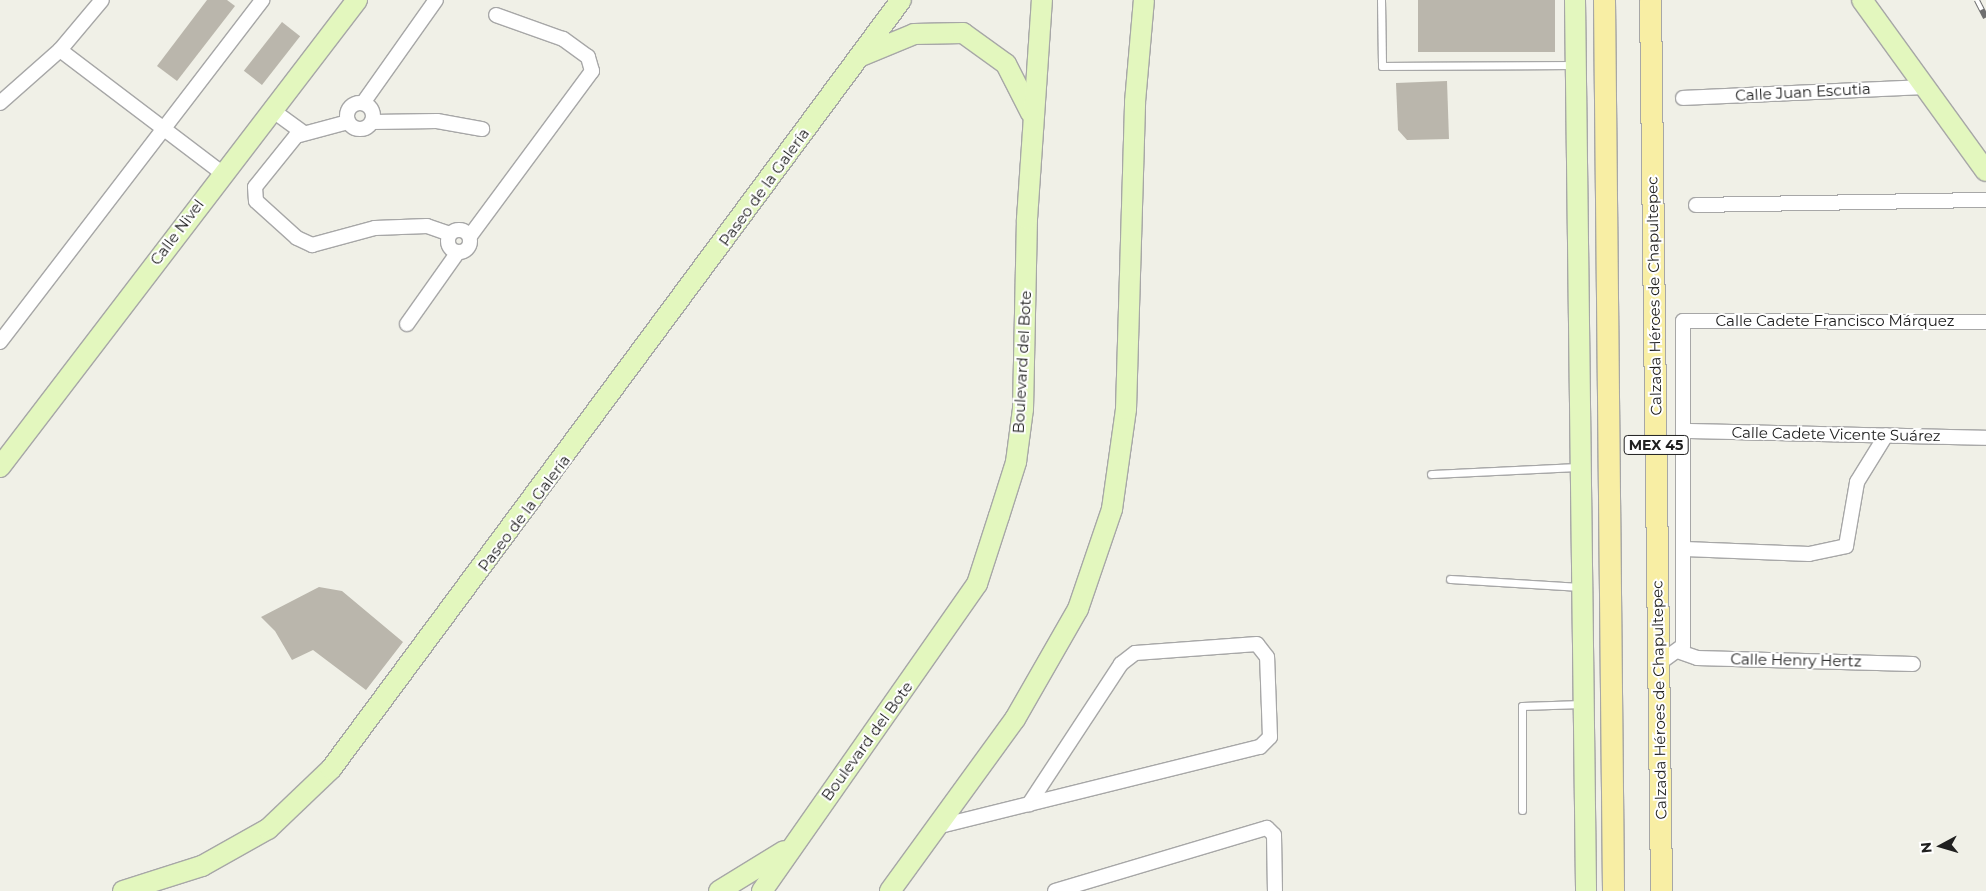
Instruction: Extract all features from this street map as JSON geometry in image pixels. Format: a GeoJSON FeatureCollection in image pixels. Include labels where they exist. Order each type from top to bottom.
{"type":"FeatureCollection","features":[{"type":"Feature","properties":{"kind":"main road"},"geometry":{"type":"LineString","coordinates":[[1597,0],[1605,32]]}},
{"type":"Feature","properties":{"kind":"main road","name":"MEX 45"},"geometry":{"type":"LineString","coordinates":[[1604,0],[1613,891]]}},
{"type":"Feature","properties":{"kind":"main road","name":"Calzada Héroes de Chapultepec"},"geometry":{"type":"LineString","coordinates":[[1650,0],[1661,891]]}},
{"type":"Feature","properties":{"kind":"main road"},"geometry":{"type":"LineString","coordinates":[[1606,891],[1613,866]]}},
{"type":"Feature","properties":{"kind":"street"},"geometry":{"type":"LineString","coordinates":[[0,103],[60,50],[102,0]]}},
{"type":"Feature","properties":{"kind":"street"},"geometry":{"type":"LineString","coordinates":[[0,342],[161,128],[262,0]]}},
{"type":"Feature","properties":{"kind":"street","name":"Calle Nivel"},"geometry":{"type":"LineString","coordinates":[[0,467],[222,173],[357,0]]}},
{"type":"Feature","properties":{"kind":"street"},"geometry":{"type":"LineString","coordinates":[[348,122],[350,108],[363,103],[436,0]]}},
{"type":"Feature","properties":{"kind":"street","name":"Paseo de la Galería"},"geometry":{"type":"LineString","coordinates":[[123,891],[202,866],[268,829],[331,769],[901,0]]}},
{"type":"Feature","properties":{"kind":"street","name":"Boulevard del Bote"},"geometry":{"type":"LineString","coordinates":[[762,891],[790,847],[916,674],[980,575],[1016,462],[1023,409],[1033,116],[1042,0]]}},
{"type":"Feature","properties":{"kind":"street"},"geometry":{"type":"LineString","coordinates":[[890,891],[1015,719],[1078,609],[1112,509],[1126,409],[1135,102],[1144,0]]}},
{"type":"Feature","properties":{"kind":"street"},"geometry":{"type":"LineString","coordinates":[[1575,0],[1584,587],[1586,891]]}},
{"type":"Feature","properties":{"kind":"street"},"geometry":{"type":"LineString","coordinates":[[1862,0],[1986,171]]}},
{"type":"Feature","properties":{"kind":"street"},"geometry":{"type":"LineString","coordinates":[[407,324],[458,252],[469,247],[470,236],[592,71],[588,57],[564,39],[496,15]]}},
{"type":"Feature","properties":{"kind":"street"},"geometry":{"type":"LineString","coordinates":[[859,57],[914,34],[963,33],[1006,64],[1033,116]]}},
{"type":"Feature","properties":{"kind":"street"},"geometry":{"type":"LineString","coordinates":[[60,50],[222,173]]}},
{"type":"Feature","properties":{"kind":"street","name":"Calle Juan Escutia"},"geometry":{"type":"LineString","coordinates":[[1683,98],[1924,87]]}},
{"type":"Feature","properties":{"kind":"street"},"geometry":{"type":"LineString","coordinates":[[363,103],[372,110],[372,122]]}},
{"type":"Feature","properties":{"kind":"street"},"geometry":{"type":"LineString","coordinates":[[272,110],[302,132]]}},
{"type":"Feature","properties":{"kind":"street"},"geometry":{"type":"LineString","coordinates":[[470,236],[460,229],[450,234],[427,226],[375,228],[305,244],[253,194],[289,143],[302,132],[348,122],[363,130],[372,122],[437,121],[482,129]]}},
{"type":"Feature","properties":{"kind":"street"},"geometry":{"type":"LineString","coordinates":[[1696,204],[1986,200]]}},
{"type":"Feature","properties":{"kind":"street"},"geometry":{"type":"LineString","coordinates":[[450,234],[449,246],[458,252]]}},
{"type":"Feature","properties":{"kind":"street","name":"Calle Cadete Francisco Márquez"},"geometry":{"type":"LineString","coordinates":[[1686,431],[1684,321],[1986,322]]}},
{"type":"Feature","properties":{"kind":"street"},"geometry":{"type":"LineString","coordinates":[[1658,664],[1680,652],[1686,431]]}},
{"type":"Feature","properties":{"kind":"street","name":"Calle Cadete Vicente Suárez"},"geometry":{"type":"LineString","coordinates":[[1686,431],[1986,438]]}},
{"type":"Feature","properties":{"kind":"street"},"geometry":{"type":"LineString","coordinates":[[1684,550],[1809,554],[1846,546],[1857,482],[1886,435]]}},
{"type":"Feature","properties":{"kind":"street"},"geometry":{"type":"LineString","coordinates":[[936,828],[1260,747],[1270,737],[1267,657],[1257,644],[1135,653],[1121,664],[1029,804]]}},
{"type":"Feature","properties":{"kind":"street","name":"Calle Henry Hertz"},"geometry":{"type":"LineString","coordinates":[[1680,652],[1697,658],[1913,664]]}},
{"type":"Feature","properties":{"kind":"street"},"geometry":{"type":"LineString","coordinates":[[1055,891],[1267,828],[1274,835],[1275,891]]}},
{"type":"Feature","properties":{"kind":"street"},"geometry":{"type":"LineString","coordinates":[[719,891],[790,847]]}},
{"type":"Feature","properties":{"kind":"lane"},"geometry":{"type":"LineString","coordinates":[[1381,0],[1382,66],[1576,65]]}},
{"type":"Feature","properties":{"kind":"lane"},"geometry":{"type":"LineString","coordinates":[[1431,474],[1582,466]]}},
{"type":"Feature","properties":{"kind":"lane"},"geometry":{"type":"LineString","coordinates":[[1450,579],[1584,587]]}},
{"type":"Feature","properties":{"kind":"lane"},"geometry":{"type":"LineString","coordinates":[[1522,810],[1522,706],[1585,703]]}},
{"type":"Feature","properties":{"kind":"building"},"geometry":{"type":"Polygon","coordinates":[[[207,0],[227,0],[235,6],[177,81],[157,66],[207,0]]]}},
{"type":"Feature","properties":{"kind":"building"},"geometry":{"type":"Polygon","coordinates":[[[1418,0],[1555,0],[1555,52],[1418,52],[1418,0]]]}},
{"type":"Feature","properties":{"kind":"building"},"geometry":{"type":"Polygon","coordinates":[[[282,22],[300,36],[262,85],[244,71],[282,22]]]}},
{"type":"Feature","properties":{"kind":"building"},"geometry":{"type":"Polygon","coordinates":[[[1447,81],[1449,139],[1407,140],[1398,130],[1396,83],[1447,81]]]}},
{"type":"Feature","properties":{"kind":"building"},"geometry":{"type":"Polygon","coordinates":[[[319,587],[342,591],[403,642],[366,690],[313,650],[292,660],[275,631],[261,617],[319,587]]]}},
{"type":"Feature","properties":{"kind":"railway"},"geometry":{"type":"LineString","coordinates":[[1977,0],[1986,18]]}}]}
